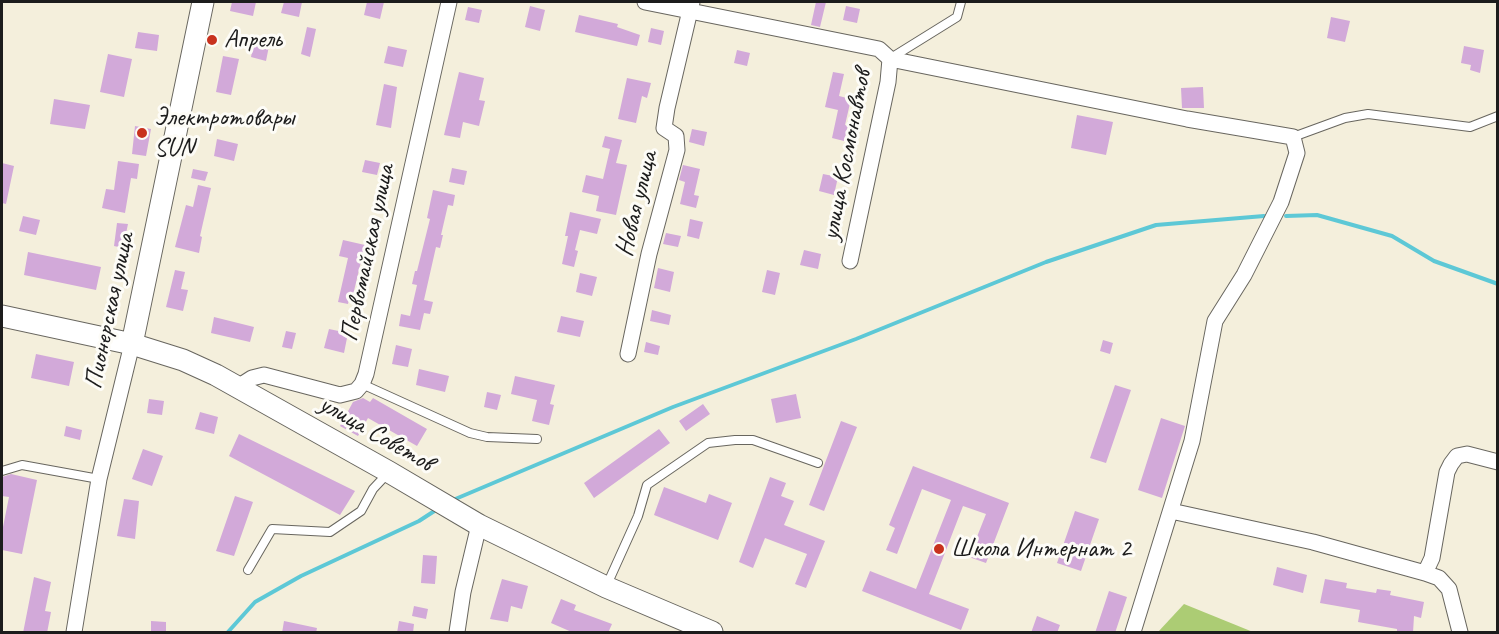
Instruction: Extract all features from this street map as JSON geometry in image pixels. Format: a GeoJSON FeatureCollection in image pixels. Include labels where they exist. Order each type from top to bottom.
{"type":"FeatureCollection","features":[{"type":"Feature","properties":{"kind":"main road","name":"Пионерская улица"},"geometry":{"type":"LineString","coordinates":[[132,344],[202,2]]}},
{"type":"Feature","properties":{"kind":"main road","name":"улица Советов"},"geometry":{"type":"LineString","coordinates":[[2,316],[132,344],[183,360],[238,387],[479,525],[606,587],[712,633]]}},
{"type":"Feature","properties":{"kind":"street","name":"Первомайская улица"},"geometry":{"type":"LineString","coordinates":[[362,384],[449,2]]}},
{"type":"Feature","properties":{"kind":"street"},"geometry":{"type":"LineString","coordinates":[[645,2],[691,7],[879,50],[890,59],[1187,119],[1293,137],[1297,153],[1281,202],[1244,275],[1215,321],[1192,441],[1133,633]]}},
{"type":"Feature","properties":{"kind":"street","name":"Новая улица"},"geometry":{"type":"LineString","coordinates":[[628,354],[649,254],[677,150],[676,136],[664,128],[691,7]]}},
{"type":"Feature","properties":{"kind":"street","name":"улица Космонавтов"},"geometry":{"type":"LineString","coordinates":[[850,261],[888,82],[890,59]]}},
{"type":"Feature","properties":{"kind":"street","name":"Пионерская улица"},"geometry":{"type":"LineString","coordinates":[[74,633],[99,479],[132,344]]}},
{"type":"Feature","properties":{"kind":"street"},"geometry":{"type":"LineString","coordinates":[[238,387],[252,378],[264,375],[340,395],[356,391],[362,384]]}},
{"type":"Feature","properties":{"kind":"street"},"geometry":{"type":"LineString","coordinates":[[1425,573],[1432,558],[1450,464],[1457,456],[1467,454],[1497,462]]}},
{"type":"Feature","properties":{"kind":"street"},"geometry":{"type":"LineString","coordinates":[[1171,511],[1313,542],[1439,578],[1449,589],[1461,633]]}},
{"type":"Feature","properties":{"kind":"street"},"geometry":{"type":"LineString","coordinates":[[457,633],[463,592],[479,525]]}},
{"type":"Feature","properties":{"kind":"lane"},"geometry":{"type":"LineString","coordinates":[[890,59],[957,17],[962,2]]}},
{"type":"Feature","properties":{"kind":"lane"},"geometry":{"type":"LineString","coordinates":[[1293,137],[1345,118],[1368,114],[1470,126],[1497,116]]}},
{"type":"Feature","properties":{"kind":"lane"},"geometry":{"type":"LineString","coordinates":[[362,384],[470,433],[487,437],[537,439]]}},
{"type":"Feature","properties":{"kind":"lane"},"geometry":{"type":"LineString","coordinates":[[606,587],[638,516],[647,485],[708,443],[753,440],[818,463]]}},
{"type":"Feature","properties":{"kind":"lane"},"geometry":{"type":"LineString","coordinates":[[2,471],[22,465],[99,479]]}},
{"type":"Feature","properties":{"kind":"lane"},"geometry":{"type":"LineString","coordinates":[[248,570],[272,528],[330,532],[361,511],[374,489],[389,472]]}},
{"type":"Feature","properties":{"kind":"green space"},"geometry":{"type":"Polygon","coordinates":[[[1184,604],[1253,632],[1158,632],[1184,604]]]}},
{"type":"Feature","properties":{"kind":"building"},"geometry":{"type":"Polygon","coordinates":[[[232,2],[256,2],[253,16],[230,11],[232,2]]]}},
{"type":"Feature","properties":{"kind":"building"},"geometry":{"type":"Polygon","coordinates":[[[284,2],[302,2],[299,17],[281,13],[284,2]]]}},
{"type":"Feature","properties":{"kind":"building"},"geometry":{"type":"Polygon","coordinates":[[[367,2],[384,2],[380,19],[364,15],[367,2]]]}},
{"type":"Feature","properties":{"kind":"building"},"geometry":{"type":"Polygon","coordinates":[[[816,2],[826,2],[820,27],[811,25],[816,2]]]}},
{"type":"Feature","properties":{"kind":"building"},"geometry":{"type":"Polygon","coordinates":[[[530,6],[545,10],[540,31],[525,27],[530,6]]]}},
{"type":"Feature","properties":{"kind":"building"},"geometry":{"type":"Polygon","coordinates":[[[846,6],[860,9],[857,23],[843,20],[846,6]]]}},
{"type":"Feature","properties":{"kind":"building"},"geometry":{"type":"Polygon","coordinates":[[[468,7],[482,10],[479,23],[465,20],[468,7]]]}},
{"type":"Feature","properties":{"kind":"building"},"geometry":{"type":"Polygon","coordinates":[[[579,15],[618,24],[617,27],[640,35],[637,46],[575,32],[579,15]]]}},
{"type":"Feature","properties":{"kind":"building"},"geometry":{"type":"Polygon","coordinates":[[[1331,17],[1350,21],[1345,42],[1327,38],[1331,17]]]}},
{"type":"Feature","properties":{"kind":"building"},"geometry":{"type":"Polygon","coordinates":[[[307,27],[316,29],[310,57],[301,54],[307,27]]]}},
{"type":"Feature","properties":{"kind":"building"},"geometry":{"type":"Polygon","coordinates":[[[651,28],[664,31],[661,45],[648,42],[651,28]]]}},
{"type":"Feature","properties":{"kind":"building"},"geometry":{"type":"Polygon","coordinates":[[[138,32],[159,35],[157,51],[135,48],[138,32]]]}},
{"type":"Feature","properties":{"kind":"building"},"geometry":{"type":"Polygon","coordinates":[[[254,42],[269,46],[266,61],[251,57],[254,42]]]}},
{"type":"Feature","properties":{"kind":"building"},"geometry":{"type":"Polygon","coordinates":[[[388,46],[407,50],[403,67],[384,63],[388,46]]]}},
{"type":"Feature","properties":{"kind":"building"},"geometry":{"type":"Polygon","coordinates":[[[1464,46],[1484,50],[1480,73],[1470,70],[1471,65],[1461,63],[1464,46]]]}},
{"type":"Feature","properties":{"kind":"building"},"geometry":{"type":"Polygon","coordinates":[[[737,50],[750,53],[747,66],[734,63],[737,50]]]}},
{"type":"Feature","properties":{"kind":"building"},"geometry":{"type":"Polygon","coordinates":[[[108,54],[132,59],[124,97],[100,92],[108,54]]]}},
{"type":"Feature","properties":{"kind":"building"},"geometry":{"type":"Polygon","coordinates":[[[223,56],[239,59],[231,95],[216,92],[223,56]]]}},
{"type":"Feature","properties":{"kind":"building"},"geometry":{"type":"Polygon","coordinates":[[[459,72],[484,78],[479,100],[485,101],[479,126],[463,122],[460,138],[444,135],[459,72]]]}},
{"type":"Feature","properties":{"kind":"building"},"geometry":{"type":"Polygon","coordinates":[[[833,72],[844,74],[839,96],[851,99],[844,141],[832,138],[838,110],[825,107],[833,72]]]}},
{"type":"Feature","properties":{"kind":"building"},"geometry":{"type":"Polygon","coordinates":[[[627,78],[651,83],[647,98],[642,96],[636,123],[618,119],[627,78]]]}},
{"type":"Feature","properties":{"kind":"building"},"geometry":{"type":"Polygon","coordinates":[[[384,84],[397,87],[391,128],[376,125],[384,84]]]}},
{"type":"Feature","properties":{"kind":"building"},"geometry":{"type":"Polygon","coordinates":[[[1203,87],[1204,108],[1182,108],[1181,88],[1203,87]]]}},
{"type":"Feature","properties":{"kind":"building"},"geometry":{"type":"Polygon","coordinates":[[[54,99],[90,105],[85,129],[50,124],[54,99]]]}},
{"type":"Feature","properties":{"kind":"building"},"geometry":{"type":"Polygon","coordinates":[[[1077,115],[1113,122],[1106,155],[1071,148],[1077,115]]]}},
{"type":"Feature","properties":{"kind":"building"},"geometry":{"type":"Polygon","coordinates":[[[135,126],[151,129],[146,156],[132,154],[135,126]]]}},
{"type":"Feature","properties":{"kind":"building"},"geometry":{"type":"Polygon","coordinates":[[[692,129],[707,132],[704,146],[689,142],[692,129]]]}},
{"type":"Feature","properties":{"kind":"building"},"geometry":{"type":"Polygon","coordinates":[[[605,136],[622,140],[616,163],[627,165],[616,215],[596,211],[599,196],[582,192],[586,175],[603,179],[610,149],[602,147],[605,136]]]}},
{"type":"Feature","properties":{"kind":"building"},"geometry":{"type":"Polygon","coordinates":[[[217,139],[238,144],[234,161],[214,156],[217,139]]]}},
{"type":"Feature","properties":{"kind":"building"},"geometry":{"type":"Polygon","coordinates":[[[365,160],[380,163],[377,175],[362,172],[365,160]]]}},
{"type":"Feature","properties":{"kind":"building"},"geometry":{"type":"Polygon","coordinates":[[[118,161],[139,164],[137,179],[131,178],[125,213],[102,208],[106,189],[114,190],[118,161]]]}},
{"type":"Feature","properties":{"kind":"building"},"geometry":{"type":"Polygon","coordinates":[[[2,163],[14,166],[6,204],[2,203],[2,163]]]}},
{"type":"Feature","properties":{"kind":"building"},"geometry":{"type":"Polygon","coordinates":[[[683,165],[700,169],[694,195],[699,196],[696,208],[680,204],[685,182],[679,180],[683,165]]]}},
{"type":"Feature","properties":{"kind":"building"},"geometry":{"type":"Polygon","coordinates":[[[452,168],[467,171],[464,185],[449,182],[452,168]]]}},
{"type":"Feature","properties":{"kind":"building"},"geometry":{"type":"Polygon","coordinates":[[[193,169],[208,172],[205,181],[191,178],[193,169]]]}},
{"type":"Feature","properties":{"kind":"building"},"geometry":{"type":"Polygon","coordinates":[[[823,174],[838,177],[834,195],[819,191],[823,174]]]}},
{"type":"Feature","properties":{"kind":"building"},"geometry":{"type":"Polygon","coordinates":[[[198,185],[211,188],[200,236],[202,237],[199,253],[175,247],[186,205],[193,207],[198,185]]]}},
{"type":"Feature","properties":{"kind":"building"},"geometry":{"type":"Polygon","coordinates":[[[433,190],[455,195],[453,206],[448,205],[440,248],[436,247],[424,300],[433,302],[430,314],[424,313],[420,330],[399,326],[401,314],[410,316],[417,285],[412,284],[430,219],[427,218],[433,190]]]}},
{"type":"Feature","properties":{"kind":"building"},"geometry":{"type":"Polygon","coordinates":[[[570,212],[601,219],[597,234],[580,230],[574,267],[562,264],[570,212]]]}},
{"type":"Feature","properties":{"kind":"building"},"geometry":{"type":"Polygon","coordinates":[[[23,216],[40,220],[36,235],[19,231],[23,216]]]}},
{"type":"Feature","properties":{"kind":"building"},"geometry":{"type":"Polygon","coordinates":[[[690,219],[703,222],[699,239],[687,236],[690,219]]]}},
{"type":"Feature","properties":{"kind":"building"},"geometry":{"type":"Polygon","coordinates":[[[117,223],[128,224],[123,248],[114,246],[117,223]]]}},
{"type":"Feature","properties":{"kind":"building"},"geometry":{"type":"Polygon","coordinates":[[[666,233],[681,236],[678,247],[663,244],[666,233]]]}},
{"type":"Feature","properties":{"kind":"building"},"geometry":{"type":"Polygon","coordinates":[[[343,240],[365,245],[353,295],[350,294],[348,304],[338,302],[348,258],[339,256],[343,240]]]}},
{"type":"Feature","properties":{"kind":"building"},"geometry":{"type":"Polygon","coordinates":[[[804,250],[821,254],[818,269],[800,265],[804,250]]]}},
{"type":"Feature","properties":{"kind":"building"},"geometry":{"type":"Polygon","coordinates":[[[28,252],[101,267],[96,290],[24,275],[28,252]]]}},
{"type":"Feature","properties":{"kind":"building"},"geometry":{"type":"Polygon","coordinates":[[[658,268],[674,272],[670,292],[654,288],[658,268]]]}},
{"type":"Feature","properties":{"kind":"building"},"geometry":{"type":"Polygon","coordinates":[[[175,270],[185,272],[181,289],[188,290],[183,311],[166,307],[175,270]]]}},
{"type":"Feature","properties":{"kind":"building"},"geometry":{"type":"Polygon","coordinates":[[[767,270],[780,273],[775,295],[762,292],[767,270]]]}},
{"type":"Feature","properties":{"kind":"building"},"geometry":{"type":"Polygon","coordinates":[[[580,273],[597,277],[592,296],[576,292],[580,273]]]}},
{"type":"Feature","properties":{"kind":"building"},"geometry":{"type":"Polygon","coordinates":[[[652,310],[671,315],[669,325],[650,321],[652,310]]]}},
{"type":"Feature","properties":{"kind":"building"},"geometry":{"type":"Polygon","coordinates":[[[561,316],[584,321],[580,337],[557,332],[561,316]]]}},
{"type":"Feature","properties":{"kind":"building"},"geometry":{"type":"Polygon","coordinates":[[[214,317],[254,327],[250,342],[211,333],[214,317]]]}},
{"type":"Feature","properties":{"kind":"building"},"geometry":{"type":"Polygon","coordinates":[[[329,329],[348,333],[344,353],[324,348],[329,329]]]}},
{"type":"Feature","properties":{"kind":"building"},"geometry":{"type":"Polygon","coordinates":[[[286,331],[296,333],[292,349],[282,347],[286,331]]]}},
{"type":"Feature","properties":{"kind":"building"},"geometry":{"type":"Polygon","coordinates":[[[1103,340],[1113,343],[1110,354],[1100,351],[1103,340]]]}},
{"type":"Feature","properties":{"kind":"building"},"geometry":{"type":"Polygon","coordinates":[[[646,342],[660,346],[658,355],[644,352],[646,342]]]}},
{"type":"Feature","properties":{"kind":"building"},"geometry":{"type":"Polygon","coordinates":[[[396,345],[412,349],[408,367],[392,364],[396,345]]]}},
{"type":"Feature","properties":{"kind":"building"},"geometry":{"type":"Polygon","coordinates":[[[36,354],[74,362],[69,386],[31,378],[36,354]]]}},
{"type":"Feature","properties":{"kind":"building"},"geometry":{"type":"Polygon","coordinates":[[[419,369],[449,376],[445,392],[416,385],[419,369]]]}},
{"type":"Feature","properties":{"kind":"building"},"geometry":{"type":"Polygon","coordinates":[[[515,376],[555,385],[550,404],[554,405],[549,425],[532,421],[537,400],[511,394],[515,376]]]}},
{"type":"Feature","properties":{"kind":"building"},"geometry":{"type":"Polygon","coordinates":[[[1115,385],[1131,390],[1106,463],[1090,458],[1115,385]]]}},
{"type":"Feature","properties":{"kind":"building"},"geometry":{"type":"Polygon","coordinates":[[[487,392],[501,395],[497,410],[484,407],[487,392]]]}},
{"type":"Feature","properties":{"kind":"building"},"geometry":{"type":"Polygon","coordinates":[[[796,394],[801,418],[776,423],[771,399],[796,394]]]}},
{"type":"Feature","properties":{"kind":"building"},"geometry":{"type":"Polygon","coordinates":[[[363,398],[370,402],[373,398],[427,429],[417,446],[368,418],[358,436],[340,426],[353,402],[363,398]]]}},
{"type":"Feature","properties":{"kind":"building"},"geometry":{"type":"Polygon","coordinates":[[[149,399],[164,401],[162,415],[147,413],[149,399]]]}},
{"type":"Feature","properties":{"kind":"building"},"geometry":{"type":"Polygon","coordinates":[[[703,404],[710,414],[686,431],[679,421],[703,404]]]}},
{"type":"Feature","properties":{"kind":"building"},"geometry":{"type":"Polygon","coordinates":[[[200,412],[218,417],[214,434],[195,429],[200,412]]]}},
{"type":"Feature","properties":{"kind":"building"},"geometry":{"type":"Polygon","coordinates":[[[1161,418],[1185,426],[1162,498],[1138,490],[1161,418]]]}},
{"type":"Feature","properties":{"kind":"building"},"geometry":{"type":"Polygon","coordinates":[[[841,421],[857,427],[824,511],[809,505],[841,421]]]}},
{"type":"Feature","properties":{"kind":"building"},"geometry":{"type":"Polygon","coordinates":[[[66,426],[82,430],[80,440],[64,436],[66,426]]]}},
{"type":"Feature","properties":{"kind":"building"},"geometry":{"type":"Polygon","coordinates":[[[659,429],[670,443],[594,498],[584,483],[659,429]]]}},
{"type":"Feature","properties":{"kind":"building"},"geometry":{"type":"Polygon","coordinates":[[[239,434],[355,491],[340,515],[229,456],[239,434]]]}},
{"type":"Feature","properties":{"kind":"building"},"geometry":{"type":"Polygon","coordinates":[[[143,449],[163,456],[152,486],[132,479],[143,449]]]}},
{"type":"Feature","properties":{"kind":"building"},"geometry":{"type":"Polygon","coordinates":[[[913,466],[1009,503],[986,563],[969,557],[986,514],[963,506],[929,594],[969,609],[961,630],[862,591],[870,571],[916,589],[951,500],[922,489],[897,554],[886,550],[895,528],[889,525],[913,466]]]}},
{"type":"Feature","properties":{"kind":"building"},"geometry":{"type":"Polygon","coordinates":[[[11,474],[37,480],[22,554],[2,550],[2,532],[9,497],[2,496],[2,477],[11,474]]]}},
{"type":"Feature","properties":{"kind":"building"},"geometry":{"type":"Polygon","coordinates":[[[770,477],[786,483],[781,496],[794,501],[784,525],[825,541],[806,588],[795,584],[807,554],[765,538],[753,568],[739,562],[770,477]]]}},
{"type":"Feature","properties":{"kind":"building"},"geometry":{"type":"Polygon","coordinates":[[[664,487],[706,503],[709,494],[732,503],[718,540],[654,515],[664,487]]]}},
{"type":"Feature","properties":{"kind":"building"},"geometry":{"type":"Polygon","coordinates":[[[235,496],[253,502],[234,556],[216,551],[235,496]]]}},
{"type":"Feature","properties":{"kind":"building"},"geometry":{"type":"Polygon","coordinates":[[[124,499],[139,501],[135,539],[117,536],[124,499]]]}},
{"type":"Feature","properties":{"kind":"building"},"geometry":{"type":"Polygon","coordinates":[[[1075,511],[1099,519],[1081,571],[1057,563],[1075,511]]]}},
{"type":"Feature","properties":{"kind":"building"},"geometry":{"type":"Polygon","coordinates":[[[423,555],[437,556],[435,584],[421,583],[423,555]]]}},
{"type":"Feature","properties":{"kind":"building"},"geometry":{"type":"Polygon","coordinates":[[[1277,567],[1307,575],[1303,593],[1273,585],[1277,567]]]}},
{"type":"Feature","properties":{"kind":"building"},"geometry":{"type":"Polygon","coordinates":[[[34,577],[51,582],[45,611],[51,612],[47,633],[23,633],[34,577]]]}},
{"type":"Feature","properties":{"kind":"building"},"geometry":{"type":"Polygon","coordinates":[[[502,579],[528,586],[522,609],[511,606],[508,622],[490,619],[502,579]]]}},
{"type":"Feature","properties":{"kind":"building"},"geometry":{"type":"Polygon","coordinates":[[[1325,579],[1347,583],[1346,588],[1376,593],[1377,589],[1391,591],[1390,595],[1424,602],[1421,618],[1414,616],[1413,633],[1397,633],[1397,629],[1358,622],[1360,610],[1320,603],[1325,579]]]}},
{"type":"Feature","properties":{"kind":"building"},"geometry":{"type":"Polygon","coordinates":[[[1109,591],[1127,597],[1115,633],[1095,633],[1109,591]]]}},
{"type":"Feature","properties":{"kind":"building"},"geometry":{"type":"Polygon","coordinates":[[[561,599],[576,605],[574,610],[612,624],[608,633],[574,633],[551,623],[561,599]]]}},
{"type":"Feature","properties":{"kind":"building"},"geometry":{"type":"Polygon","coordinates":[[[414,606],[428,609],[426,619],[412,616],[414,606]]]}},
{"type":"Feature","properties":{"kind":"building"},"geometry":{"type":"Polygon","coordinates":[[[1037,616],[1060,625],[1057,633],[1031,633],[1037,616]]]}},
{"type":"Feature","properties":{"kind":"building"},"geometry":{"type":"Polygon","coordinates":[[[151,621],[166,622],[166,633],[151,633],[151,621]]]}},
{"type":"Feature","properties":{"kind":"building"},"geometry":{"type":"Polygon","coordinates":[[[284,621],[317,628],[316,633],[282,633],[284,621]]]}},
{"type":"Feature","properties":{"kind":"building"},"geometry":{"type":"Polygon","coordinates":[[[399,621],[414,624],[413,633],[397,633],[399,621]]]}},
{"type":"Feature","properties":{"kind":"waterway"},"geometry":{"type":"LineString","coordinates":[[1286,216],[1317,215],[1392,236],[1434,261],[1498,284]]}},
{"type":"Feature","properties":{"kind":"waterway"},"geometry":{"type":"LineString","coordinates":[[453,500],[673,407],[856,339],[1046,262],[1156,225],[1264,216]]}},
{"type":"Feature","properties":{"kind":"waterway"},"geometry":{"type":"LineString","coordinates":[[228,632],[255,602],[301,576],[419,521],[439,508]]}},
{"type":"Feature","properties":{"kind":"place","name":"Апрель"},"geometry":{"type":"Point","coordinates":[212,40]}},
{"type":"Feature","properties":{"kind":"place","name":"Электротовары SUN"},"geometry":{"type":"Point","coordinates":[142,133]}},
{"type":"Feature","properties":{"kind":"place","name":"Школа Интернат 2"},"geometry":{"type":"Point","coordinates":[939,549]}}]}
